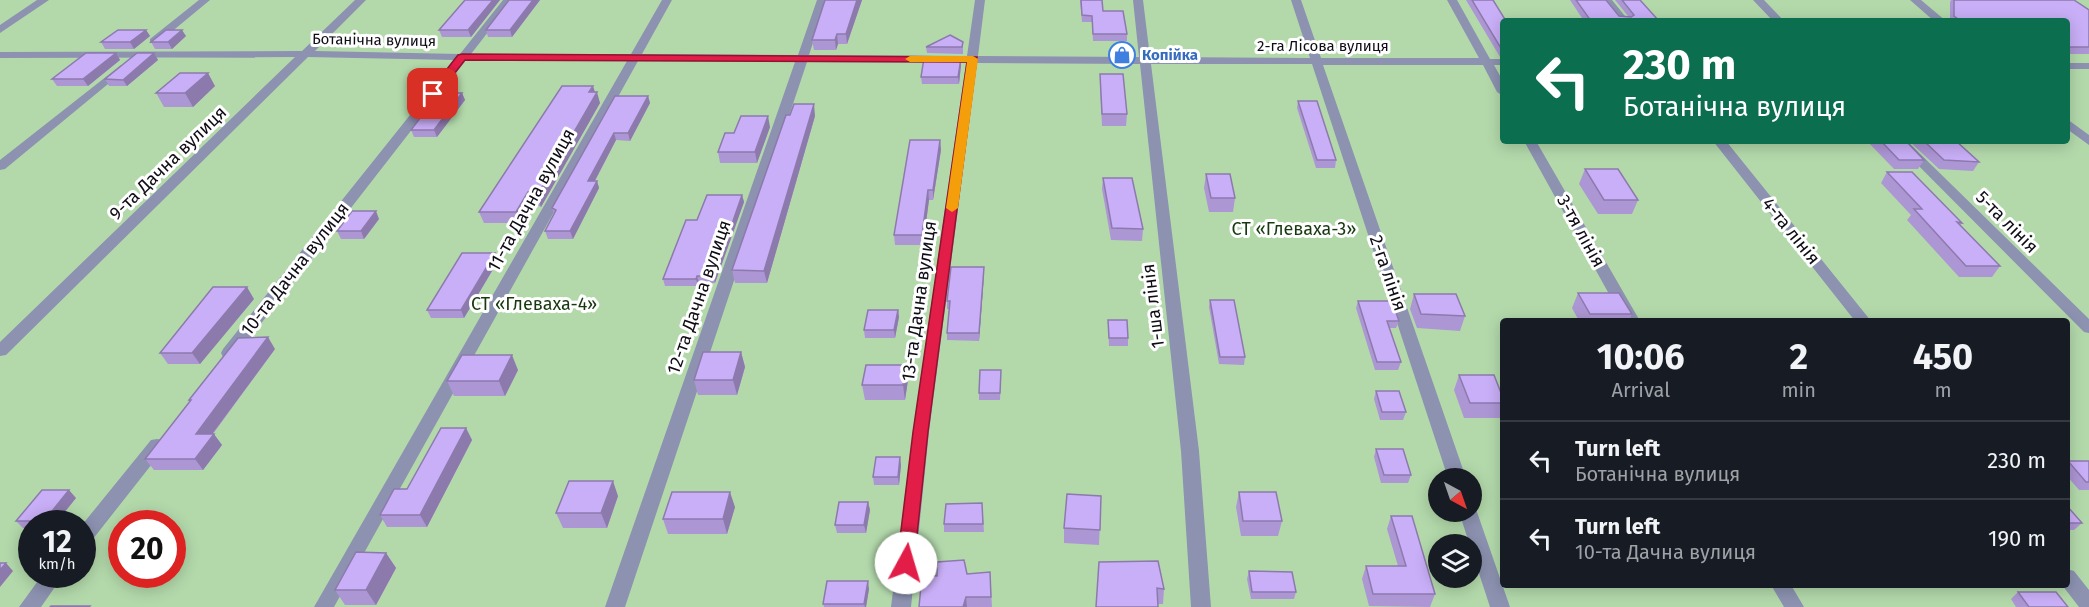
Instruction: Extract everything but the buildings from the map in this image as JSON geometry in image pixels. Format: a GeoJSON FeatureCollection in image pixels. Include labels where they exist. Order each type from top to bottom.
{"type":"FeatureCollection","features":[{"type":"Feature","properties":{"kind":"street"},"geometry":{"type":"LineString","coordinates":[[0,30],[44,0]]}},
{"type":"Feature","properties":{"kind":"street"},"geometry":{"type":"LineString","coordinates":[[0,166],[205,0]]}},
{"type":"Feature","properties":{"kind":"street","name":"9-та Дачна вулиця"},"geometry":{"type":"LineString","coordinates":[[0,351],[361,0]]}},
{"type":"Feature","properties":{"kind":"street","name":"10-та Дачна вулиця"},"geometry":{"type":"LineString","coordinates":[[221,363],[508,0]]}},
{"type":"Feature","properties":{"kind":"street","name":"11-та Дачна вулиця"},"geometry":{"type":"LineString","coordinates":[[324,607],[667,0]]}},
{"type":"Feature","properties":{"kind":"street","name":"12-та Дачна вулиця"},"geometry":{"type":"LineString","coordinates":[[615,607],[822,0]]}},
{"type":"Feature","properties":{"kind":"street","name":"13-та Дачна вулиця"},"geometry":{"type":"LineString","coordinates":[[901,607],[921,432],[980,0]]}},
{"type":"Feature","properties":{"kind":"street","name":"1-ша лінія"},"geometry":{"type":"LineString","coordinates":[[1138,0],[1190,451],[1202,607]]}},
{"type":"Feature","properties":{"kind":"street","name":"2-га лінія"},"geometry":{"type":"LineString","coordinates":[[1296,0],[1454,468]]}},
{"type":"Feature","properties":{"kind":"street"},"geometry":{"type":"LineString","coordinates":[[1452,0],[1500,87]]}},
{"type":"Feature","properties":{"kind":"street"},"geometry":{"type":"LineString","coordinates":[[1607,0],[1622,18]]}},
{"type":"Feature","properties":{"kind":"street"},"geometry":{"type":"LineString","coordinates":[[1758,0],[1776,18]]}},
{"type":"Feature","properties":{"kind":"street"},"geometry":{"type":"LineString","coordinates":[[1915,0],[1937,18]]}},
{"type":"Feature","properties":{"kind":"street","name":"Ботанічна вулиця"},"geometry":{"type":"LineString","coordinates":[[0,54],[1144,60]]}},
{"type":"Feature","properties":{"kind":"street","name":"2-га Лісова вулиця"},"geometry":{"type":"LineString","coordinates":[[1144,60],[1500,62]]}},
{"type":"Feature","properties":{"kind":"street"},"geometry":{"type":"LineString","coordinates":[[2070,66],[2089,66]]}},
{"type":"Feature","properties":{"kind":"street"},"geometry":{"type":"LineString","coordinates":[[2070,125],[2089,141]]}},
{"type":"Feature","properties":{"kind":"street","name":"3-тя лінія"},"geometry":{"type":"LineString","coordinates":[[1532,144],[1630,318]]}},
{"type":"Feature","properties":{"kind":"street","name":"4-та лінія"},"geometry":{"type":"LineString","coordinates":[[1721,144],[1861,318]]}},
{"type":"Feature","properties":{"kind":"street","name":"5-та лінія"},"geometry":{"type":"LineString","coordinates":[[1903,144],[2089,328]]}},
{"type":"Feature","properties":{"kind":"street"},"geometry":{"type":"LineString","coordinates":[[96,521],[163,437]]}},
{"type":"Feature","properties":{"kind":"street"},"geometry":{"type":"LineString","coordinates":[[1471,522],[1500,607]]}},
{"type":"Feature","properties":{"kind":"street"},"geometry":{"type":"LineString","coordinates":[[2070,581],[2089,605]]}},
{"type":"Feature","properties":{"kind":"street"},"geometry":{"type":"LineString","coordinates":[[29,607],[44,588]]}},
{"type":"Feature","properties":{"kind":"street"},"geometry":{"type":"LineString","coordinates":[[1783,588],[1794,607]]}},
{"type":"Feature","properties":{"kind":"green space","name":"СТ «Глеваха-4»"},"geometry":{"type":"Polygon","coordinates":[[[0,0],[2089,0],[2089,607],[0,607],[0,0]]]}},
{"type":"Feature","properties":{"kind":"slow traffic"},"geometry":{"type":"LineString","coordinates":[[910,59],[973,59],[952,208]]}},
{"type":"Feature","properties":{"kind":"place","name":"Копійка"},"geometry":{"type":"Point","coordinates":[1122,55]}},
{"type":"Feature","properties":{"kind":"route"},"geometry":{"type":"LineString","coordinates":[[433,94],[462,57],[973,59],[921,432],[906,563]]}},
{"type":"Feature","properties":{"kind":"park label","name":"СТ «Глеваха-3»"},"geometry":{"type":"Point","coordinates":[1294,229]}}]}
